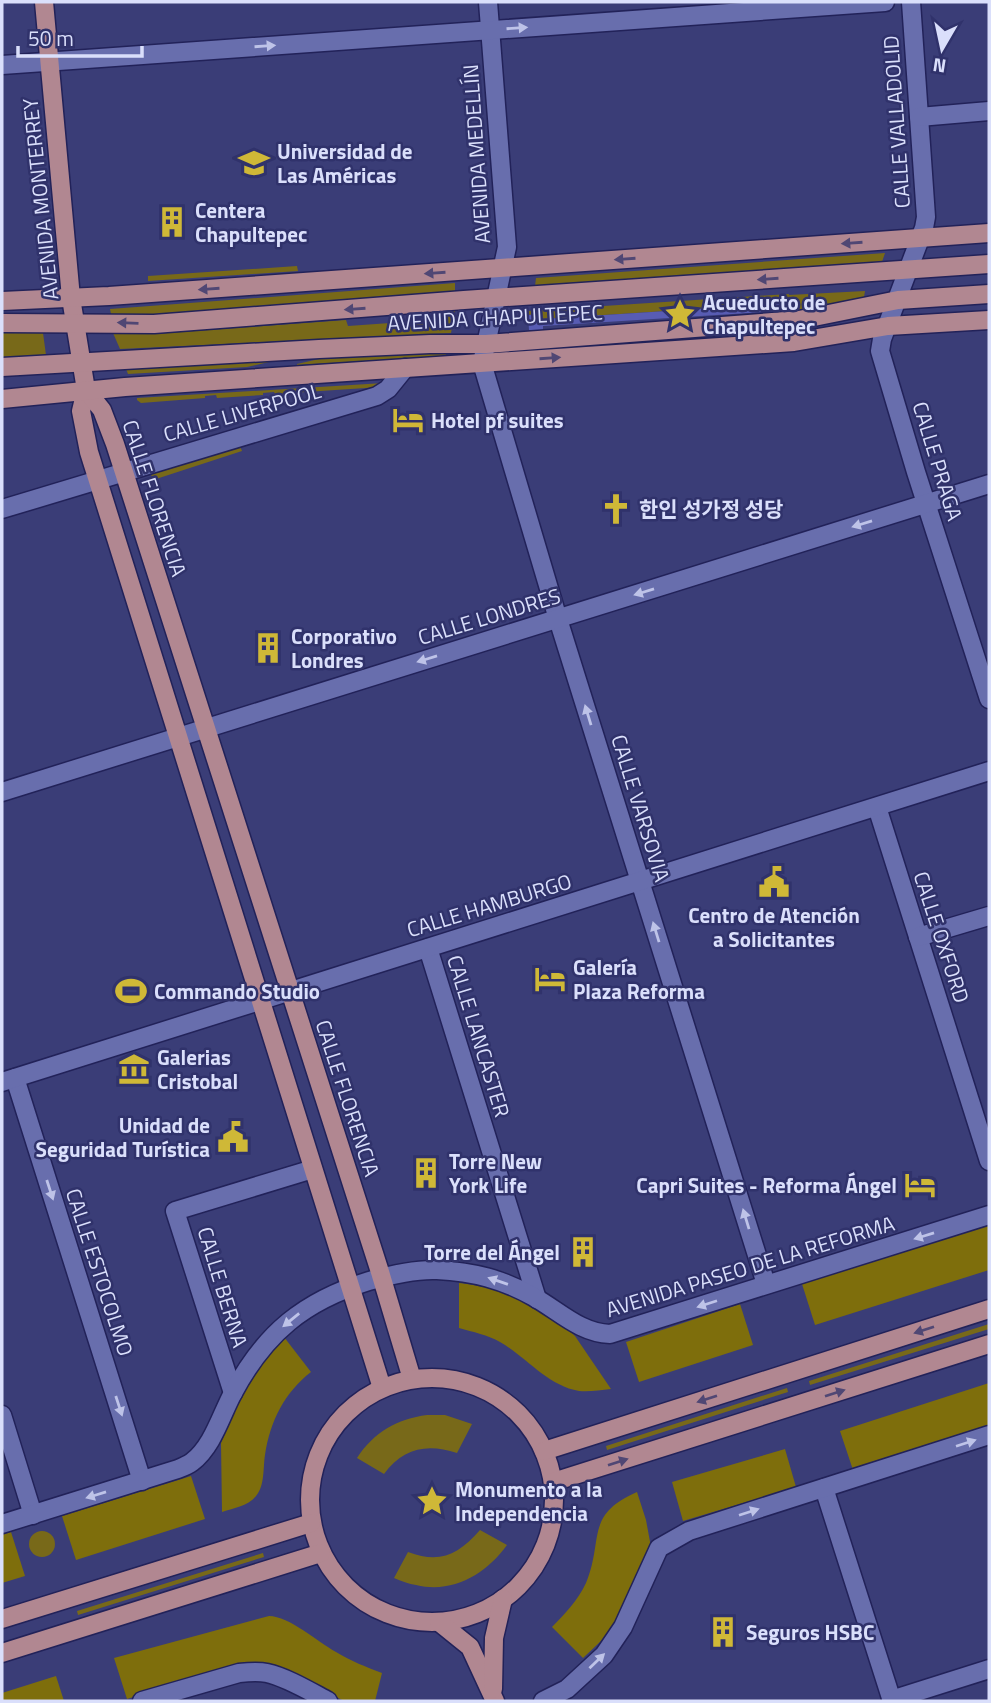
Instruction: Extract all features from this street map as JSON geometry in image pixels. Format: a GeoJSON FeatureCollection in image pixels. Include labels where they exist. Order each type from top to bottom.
{"type":"FeatureCollection","features":[{"type":"Feature","properties":{"kind":"main road","name":"AVENIDA MONTERREY"},"geometry":{"type":"LineString","coordinates":[[44,2],[71,298],[86,390]]}},
{"type":"Feature","properties":{"kind":"main road"},"geometry":{"type":"LineString","coordinates":[[2,301],[989,233]]}},
{"type":"Feature","properties":{"kind":"main road","name":"AVENIDA CHAPULTEPEC"},"geometry":{"type":"LineString","coordinates":[[2,323],[154,324],[989,264]]}},
{"type":"Feature","properties":{"kind":"main road","name":"AVENIDA CHAPULTEPEC"},"geometry":{"type":"LineString","coordinates":[[2,367],[319,349],[486,344],[799,320],[898,300],[989,294]]}},
{"type":"Feature","properties":{"kind":"main road","name":"AVENIDA CHAPULTEPEC"},"geometry":{"type":"LineString","coordinates":[[2,399],[86,390],[794,342],[888,326],[989,320]]}},
{"type":"Feature","properties":{"kind":"main road"},"geometry":{"type":"LineString","coordinates":[[648,332],[649,352]]}},
{"type":"Feature","properties":{"kind":"main road"},"geometry":{"type":"LineString","coordinates":[[247,379],[319,349]]}},
{"type":"Feature","properties":{"kind":"main road"},"geometry":{"type":"LineString","coordinates":[[86,390],[81,411],[89,452],[382,1388]]}},
{"type":"Feature","properties":{"kind":"main road","name":"CALLE FLORENCIA"},"geometry":{"type":"LineString","coordinates":[[86,390],[102,410],[123,471],[412,1379]]}},
{"type":"Feature","properties":{"kind":"main road"},"geometry":{"type":"LineString","coordinates":[[544,1451],[989,1309]]}},
{"type":"Feature","properties":{"kind":"main road"},"geometry":{"type":"LineString","coordinates":[[553,1482],[989,1344]]}},
{"type":"Feature","properties":{"kind":"main road"},"geometry":{"type":"LineString","coordinates":[[412,1379],[450,1379],[470,1384],[504,1402],[531,1428],[544,1451],[553,1482],[554,1503],[548,1541],[529,1574],[519,1586],[488,1608],[439,1622],[400,1618],[363,1601],[346,1588],[321,1553],[311,1523],[309,1492],[312,1471],[328,1433],[357,1402],[382,1388],[412,1379]]}},
{"type":"Feature","properties":{"kind":"main road"},"geometry":{"type":"LineString","coordinates":[[2,1619],[311,1523]]}},
{"type":"Feature","properties":{"kind":"main road"},"geometry":{"type":"LineString","coordinates":[[2,1653],[321,1553]]}},
{"type":"Feature","properties":{"kind":"main road"},"geometry":{"type":"LineString","coordinates":[[494,1698],[494,1638],[503,1599]]}},
{"type":"Feature","properties":{"kind":"main road"},"geometry":{"type":"LineString","coordinates":[[439,1622],[470,1647],[494,1698]]}},
{"type":"Feature","properties":{"kind":"street","name":"AVENIDA MEDELLÍN"},"geometry":{"type":"LineString","coordinates":[[486,344],[507,247],[488,2]]}},
{"type":"Feature","properties":{"kind":"street"},"geometry":{"type":"LineString","coordinates":[[2,65],[885,2]]}},
{"type":"Feature","properties":{"kind":"street","name":"CALLE VALLADOLID"},"geometry":{"type":"LineString","coordinates":[[911,2],[926,217],[920,238]]}},
{"type":"Feature","properties":{"kind":"street"},"geometry":{"type":"LineString","coordinates":[[919,117],[989,111]]}},
{"type":"Feature","properties":{"kind":"street","name":"CALLE PRAGA"},"geometry":{"type":"LineString","coordinates":[[920,238],[882,339],[880,351],[989,699]]}},
{"type":"Feature","properties":{"kind":"street","name":"CALLE VARSOVIA"},"geometry":{"type":"LineString","coordinates":[[486,344],[482,363],[558,619],[766,1284]]}},
{"type":"Feature","properties":{"kind":"street","name":"CALLE LIVERPOOL"},"geometry":{"type":"LineString","coordinates":[[2,509],[377,396],[388,389],[405,368]]}},
{"type":"Feature","properties":{"kind":"street","name":"CALLE LONDRES"},"geometry":{"type":"LineString","coordinates":[[2,792],[989,484]]}},
{"type":"Feature","properties":{"kind":"street","name":"CALLE HAMBURGO"},"geometry":{"type":"LineString","coordinates":[[8,1080],[989,771]]}},
{"type":"Feature","properties":{"kind":"street","name":"CALLE OXFORD"},"geometry":{"type":"LineString","coordinates":[[877,807],[989,1161]]}},
{"type":"Feature","properties":{"kind":"street"},"geometry":{"type":"LineString","coordinates":[[918,937],[989,916]]}},
{"type":"Feature","properties":{"kind":"street","name":"CALLE LANCASTER"},"geometry":{"type":"LineString","coordinates":[[428,948],[537,1298]]}},
{"type":"Feature","properties":{"kind":"street","name":"CALLE ESTOCOLMO"},"geometry":{"type":"LineString","coordinates":[[8,1080],[142,1480]]}},
{"type":"Feature","properties":{"kind":"street","name":"CALLE BERNA"},"geometry":{"type":"LineString","coordinates":[[233,1393],[175,1211],[313,1168]]}},
{"type":"Feature","properties":{"kind":"street","name":"AVENIDA PASEO DE LA REFORMA"},"geometry":{"type":"LineString","coordinates":[[2,1524],[178,1469],[193,1461],[206,1447],[233,1393],[262,1349],[281,1327],[303,1310],[350,1287],[382,1278],[434,1270],[466,1273],[493,1278],[537,1298],[587,1330],[610,1334],[989,1215]]}},
{"type":"Feature","properties":{"kind":"street"},"geometry":{"type":"LineString","coordinates":[[2,1415],[33,1515]]}},
{"type":"Feature","properties":{"kind":"street"},"geometry":{"type":"LineString","coordinates":[[543,1701],[567,1689],[604,1655],[623,1627],[659,1548],[689,1531],[989,1436]]}},
{"type":"Feature","properties":{"kind":"street"},"geometry":{"type":"LineString","coordinates":[[824,1488],[891,1701],[989,1669]]}},
{"type":"Feature","properties":{"kind":"street"},"geometry":{"type":"LineString","coordinates":[[142,1701],[250,1672],[268,1673],[328,1701]]}},
{"type":"Feature","properties":{"kind":"shaded area"},"geometry":{"type":"Polygon","coordinates":[[[885,253],[882,262],[535,286],[536,278],[885,253]]]}},
{"type":"Feature","properties":{"kind":"shaded area"},"geometry":{"type":"Polygon","coordinates":[[[297,266],[298,271],[148,281],[148,276],[297,266]]]}},
{"type":"Feature","properties":{"kind":"shaded area"},"geometry":{"type":"Polygon","coordinates":[[[455,283],[455,292],[161,314],[111,314],[110,309],[455,283]]]}},
{"type":"Feature","properties":{"kind":"shaded area"},"geometry":{"type":"Polygon","coordinates":[[[865,291],[864,297],[791,313],[790,296],[775,299],[776,304],[542,319],[542,314],[528,315],[527,311],[789,294],[865,291]]]}},
{"type":"Feature","properties":{"kind":"shaded area","name":"Acueducto de Chapultepec"},"geometry":{"type":"Polygon","coordinates":[[[790,298],[791,314],[780,315],[779,311],[543,326],[543,330],[529,330],[528,315],[542,314],[543,319],[775,304],[775,299],[790,298]]]}},
{"type":"Feature","properties":{"kind":"shaded area"},"geometry":{"type":"Polygon","coordinates":[[[455,311],[451,333],[120,349],[113,333],[154,334],[346,320],[348,326],[446,319],[446,312],[455,311]]]}},
{"type":"Feature","properties":{"kind":"shaded area"},"geometry":{"type":"Polygon","coordinates":[[[2,332],[43,333],[46,355],[2,358],[2,332]]]}},
{"type":"Feature","properties":{"kind":"shaded area"},"geometry":{"type":"Polygon","coordinates":[[[446,352],[446,356],[297,365],[319,359],[446,352]]]}},
{"type":"Feature","properties":{"kind":"shaded area"},"geometry":{"type":"Polygon","coordinates":[[[273,361],[247,367],[128,374],[126,369],[273,361]]]}},
{"type":"Feature","properties":{"kind":"shaded area"},"geometry":{"type":"Polygon","coordinates":[[[384,383],[381,387],[274,392],[217,398],[216,395],[141,403],[137,400],[137,398],[384,383]]]}},
{"type":"Feature","properties":{"kind":"shaded area"},"geometry":{"type":"Polygon","coordinates":[[[240,446],[242,451],[153,480],[150,471],[160,468],[166,470],[240,446]]]}},
{"type":"Feature","properties":{"kind":"shaded area"},"geometry":{"type":"Polygon","coordinates":[[[989,1225],[989,1270],[815,1325],[802,1284],[989,1225]]]}},
{"type":"Feature","properties":{"kind":"shaded area"},"geometry":{"type":"Polygon","coordinates":[[[459,1283],[506,1294],[550,1316],[575,1336],[611,1389],[579,1391],[568,1388],[547,1377],[500,1342],[459,1328],[459,1283]]]}},
{"type":"Feature","properties":{"kind":"shaded area"},"geometry":{"type":"Polygon","coordinates":[[[740,1304],[753,1345],[639,1382],[626,1342],[740,1304]]]}},
{"type":"Feature","properties":{"kind":"shaded area"},"geometry":{"type":"Polygon","coordinates":[[[989,1324],[989,1329],[810,1385],[809,1381],[989,1324]]]}},
{"type":"Feature","properties":{"kind":"shaded area"},"geometry":{"type":"Polygon","coordinates":[[[284,1337],[311,1372],[286,1398],[275,1419],[267,1442],[259,1492],[245,1504],[222,1512],[221,1443],[255,1373],[269,1352],[284,1337]]]}},
{"type":"Feature","properties":{"kind":"shaded area"},"geometry":{"type":"Polygon","coordinates":[[[989,1383],[989,1427],[853,1470],[840,1431],[989,1383]]]}},
{"type":"Feature","properties":{"kind":"shaded area"},"geometry":{"type":"Polygon","coordinates":[[[787,1388],[788,1392],[607,1450],[606,1446],[787,1388]]]}},
{"type":"Feature","properties":{"kind":"shaded area"},"geometry":{"type":"Polygon","coordinates":[[[427,1415],[445,1415],[472,1424],[457,1453],[436,1448],[416,1450],[399,1458],[384,1474],[357,1458],[371,1441],[387,1428],[427,1415]]]}},
{"type":"Feature","properties":{"kind":"shaded area"},"geometry":{"type":"Polygon","coordinates":[[[785,1449],[796,1487],[683,1521],[672,1482],[785,1449]]]}},
{"type":"Feature","properties":{"kind":"shaded area"},"geometry":{"type":"Polygon","coordinates":[[[191,1476],[205,1519],[76,1560],[62,1516],[191,1476]]]}},
{"type":"Feature","properties":{"kind":"shaded area"},"geometry":{"type":"Polygon","coordinates":[[[637,1492],[651,1547],[611,1629],[583,1658],[552,1627],[575,1601],[586,1583],[602,1520],[620,1501],[637,1492]]]}},
{"type":"Feature","properties":{"kind":"shaded area"},"geometry":{"type":"Polygon","coordinates":[[[480,1530],[507,1545],[479,1573],[443,1587],[411,1584],[394,1578],[408,1552],[430,1557],[448,1555],[464,1546],[480,1530]]]}},
{"type":"Feature","properties":{"kind":"shaded area"},"geometry":{"type":"Polygon","coordinates":[[[42,1531],[51,1535],[55,1544],[51,1553],[42,1557],[33,1553],[29,1544],[33,1535],[42,1531]]]}},
{"type":"Feature","properties":{"kind":"shaded area"},"geometry":{"type":"Polygon","coordinates":[[[11,1532],[25,1576],[2,1583],[2,1535],[11,1532]]]}},
{"type":"Feature","properties":{"kind":"shaded area"},"geometry":{"type":"Polygon","coordinates":[[[263,1553],[264,1557],[78,1615],[77,1611],[263,1553]]]}},
{"type":"Feature","properties":{"kind":"shaded area"},"geometry":{"type":"Polygon","coordinates":[[[269,1616],[285,1620],[329,1648],[382,1673],[375,1701],[344,1701],[293,1675],[238,1665],[127,1699],[114,1658],[269,1616]]]}},
{"type":"Feature","properties":{"kind":"shaded area"},"geometry":{"type":"Polygon","coordinates":[[[56,1676],[64,1701],[2,1701],[2,1693],[56,1676]]]}},
{"type":"Feature","properties":{"kind":"place","name":"Universidad de Las Américas"},"geometry":{"type":"Point","coordinates":[254,163]}},
{"type":"Feature","properties":{"kind":"place","name":"Centera Chapultepec"},"geometry":{"type":"Point","coordinates":[172,222]}},
{"type":"Feature","properties":{"kind":"place","name":"Acueducto de Chapultepec"},"geometry":{"type":"Point","coordinates":[680,314]}},
{"type":"Feature","properties":{"kind":"place","name":"Hotel pf suites"},"geometry":{"type":"Point","coordinates":[408,420]}},
{"type":"Feature","properties":{"kind":"place","name":"한인 성가정 성당"},"geometry":{"type":"Point","coordinates":[616,509]}},
{"type":"Feature","properties":{"kind":"place","name":"Corporativo Londres"},"geometry":{"type":"Point","coordinates":[268,648]}},
{"type":"Feature","properties":{"kind":"place","name":"Centro de Atención a Solicitantes"},"geometry":{"type":"Point","coordinates":[774,882]}},
{"type":"Feature","properties":{"kind":"place","name":"Galería Plaza Reforma"},"geometry":{"type":"Point","coordinates":[550,979]}},
{"type":"Feature","properties":{"kind":"place","name":"Commando Studio"},"geometry":{"type":"Point","coordinates":[131,991]}},
{"type":"Feature","properties":{"kind":"place","name":"Galerias Cristobal"},"geometry":{"type":"Point","coordinates":[134,1069]}},
{"type":"Feature","properties":{"kind":"place","name":"Unidad de Seguridad Turística"},"geometry":{"type":"Point","coordinates":[233,1137]}},
{"type":"Feature","properties":{"kind":"place","name":"Torre New York Life"},"geometry":{"type":"Point","coordinates":[426,1173]}},
{"type":"Feature","properties":{"kind":"place","name":"Capri Suites - Reforma Ángel"},"geometry":{"type":"Point","coordinates":[920,1185]}},
{"type":"Feature","properties":{"kind":"place","name":"Torre del Ángel"},"geometry":{"type":"Point","coordinates":[583,1252]}},
{"type":"Feature","properties":{"kind":"place","name":"Monumento a la Independencia"},"geometry":{"type":"Point","coordinates":[432,1501]}},
{"type":"Feature","properties":{"kind":"place","name":"Seguros HSBC"},"geometry":{"type":"Point","coordinates":[723,1632]}}]}
